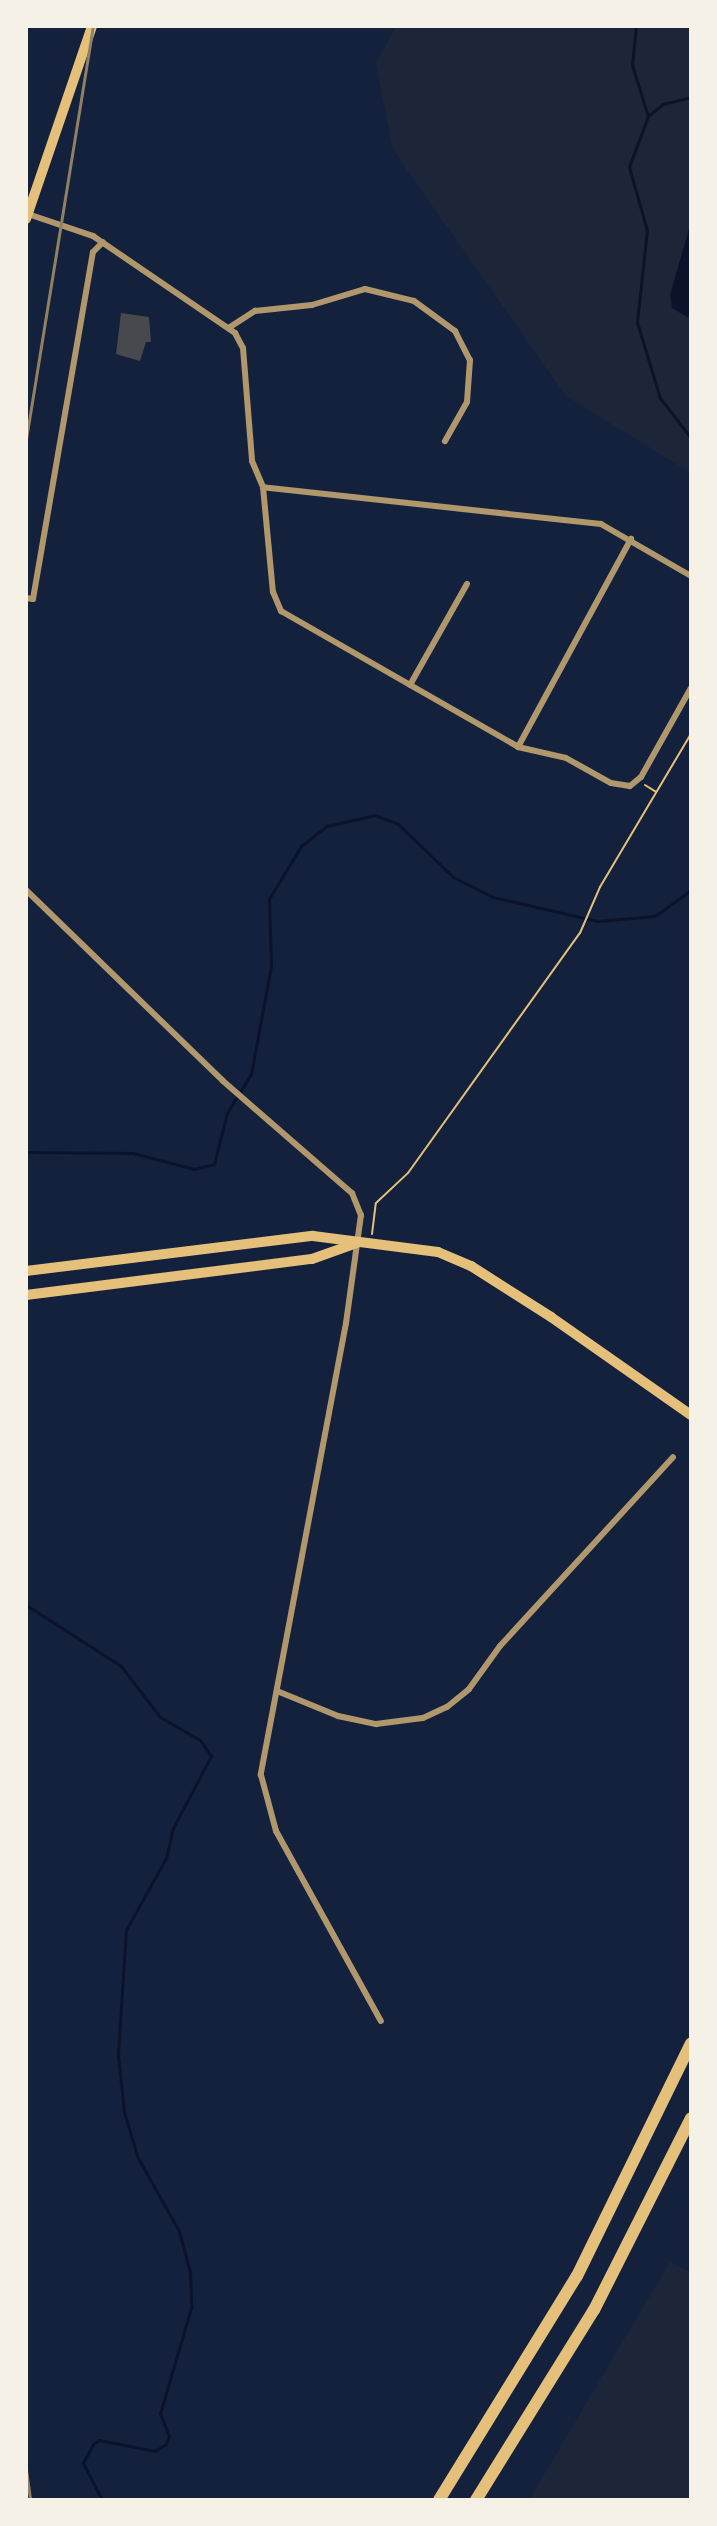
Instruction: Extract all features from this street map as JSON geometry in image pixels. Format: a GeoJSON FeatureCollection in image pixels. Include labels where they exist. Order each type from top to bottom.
{"type":"FeatureCollection","features":[{"type":"Feature","properties":{"kind":"highway"},"geometry":{"type":"LineString","coordinates":[[439,2500],[577,2276],[691,2043]]}},
{"type":"Feature","properties":{"kind":"highway"},"geometry":{"type":"LineString","coordinates":[[476,2500],[594,2310],[691,2118]]}},
{"type":"Feature","properties":{"kind":"main road"},"geometry":{"type":"LineString","coordinates":[[27,217],[92,26]]}},
{"type":"Feature","properties":{"kind":"main road"},"geometry":{"type":"LineString","coordinates":[[26,1271],[313,1236],[438,1252],[471,1266],[691,1415]]}},
{"type":"Feature","properties":{"kind":"main road"},"geometry":{"type":"LineString","coordinates":[[26,1295],[312,1259],[359,1243]]}},
{"type":"Feature","properties":{"kind":"street"},"geometry":{"type":"LineString","coordinates":[[27,217],[76,228],[103,242],[230,327],[243,348],[252,461],[263,487],[273,592],[280,610],[518,747],[566,758],[611,783],[630,786],[637,780],[691,688]]}},
{"type":"Feature","properties":{"kind":"street"},"geometry":{"type":"LineString","coordinates":[[29,598],[93,252],[103,242]]}},
{"type":"Feature","properties":{"kind":"street"},"geometry":{"type":"LineString","coordinates":[[230,327],[255,311],[312,305],[365,289],[414,301],[455,331],[470,360],[467,402],[445,441]]}},
{"type":"Feature","properties":{"kind":"street"},"geometry":{"type":"LineString","coordinates":[[263,487],[395,506],[601,524],[691,576]]}},
{"type":"Feature","properties":{"kind":"street"},"geometry":{"type":"LineString","coordinates":[[518,747],[631,539]]}},
{"type":"Feature","properties":{"kind":"street"},"geometry":{"type":"LineString","coordinates":[[410,685],[467,584]]}},
{"type":"Feature","properties":{"kind":"street"},"geometry":{"type":"LineString","coordinates":[[26,890],[223,1081],[352,1193],[361,1215],[359,1243],[261,1768],[270,1816],[381,2021]]}},
{"type":"Feature","properties":{"kind":"street"},"geometry":{"type":"LineString","coordinates":[[277,1691],[338,1716],[376,1724],[423,1718],[447,1707],[469,1689],[500,1646],[673,1457]]}},
{"type":"Feature","properties":{"kind":"path"},"geometry":{"type":"LineString","coordinates":[[372,1244],[376,1203],[408,1173],[580,933],[590,909],[691,734]]}},
{"type":"Feature","properties":{"kind":"path"},"geometry":{"type":"LineString","coordinates":[[637,780],[656,792]]}},
{"type":"Feature","properties":{"kind":"shaded area"},"geometry":{"type":"Polygon","coordinates":[[[396,26],[691,26],[691,473],[566,396],[393,150],[376,64],[396,26]]]}},
{"type":"Feature","properties":{"kind":"shaded area"},"geometry":{"type":"Polygon","coordinates":[[[691,222],[691,315],[687,317],[672,308],[670,295],[691,222]]]}},
{"type":"Feature","properties":{"kind":"shaded area"},"geometry":{"type":"Polygon","coordinates":[[[670,2262],[691,2272],[691,2500],[529,2500],[670,2262]]]}},
{"type":"Feature","properties":{"kind":"building"},"geometry":{"type":"Polygon","coordinates":[[[121,313],[149,317],[151,342],[146,342],[140,361],[116,354],[121,313]]]}},
{"type":"Feature","properties":{"kind":"waterway"},"geometry":{"type":"LineString","coordinates":[[636,26],[632,65],[648,116],[629,167],[647,230],[637,322],[660,398],[691,438]]}},
{"type":"Feature","properties":{"kind":"waterway"},"geometry":{"type":"LineString","coordinates":[[648,116],[663,104],[691,97]]}},
{"type":"Feature","properties":{"kind":"waterway"},"geometry":{"type":"LineString","coordinates":[[26,1152],[133,1153],[194,1169],[214,1164],[227,1113],[251,1074],[271,966],[269,899],[301,846],[327,826],[375,815],[398,824],[453,877],[493,897],[597,921],[655,916],[691,890]]}},
{"type":"Feature","properties":{"kind":"waterway"},"geometry":{"type":"LineString","coordinates":[[26,1605],[121,1666],[160,1717],[200,1740],[211,1756],[173,1828],[166,1858],[126,1930],[118,2055],[124,2112],[138,2158],[179,2231],[190,2272],[191,2308],[160,2413],[169,2436],[166,2444],[155,2451],[99,2440],[93,2444],[83,2463],[102,2500]]}},
{"type":"Feature","properties":{"kind":"railway"},"geometry":{"type":"LineString","coordinates":[[26,439],[93,26]]}},
{"type":"Feature","properties":{"kind":"railway"},"geometry":{"type":"LineString","coordinates":[[26,2470],[30,2500]]}}]}
